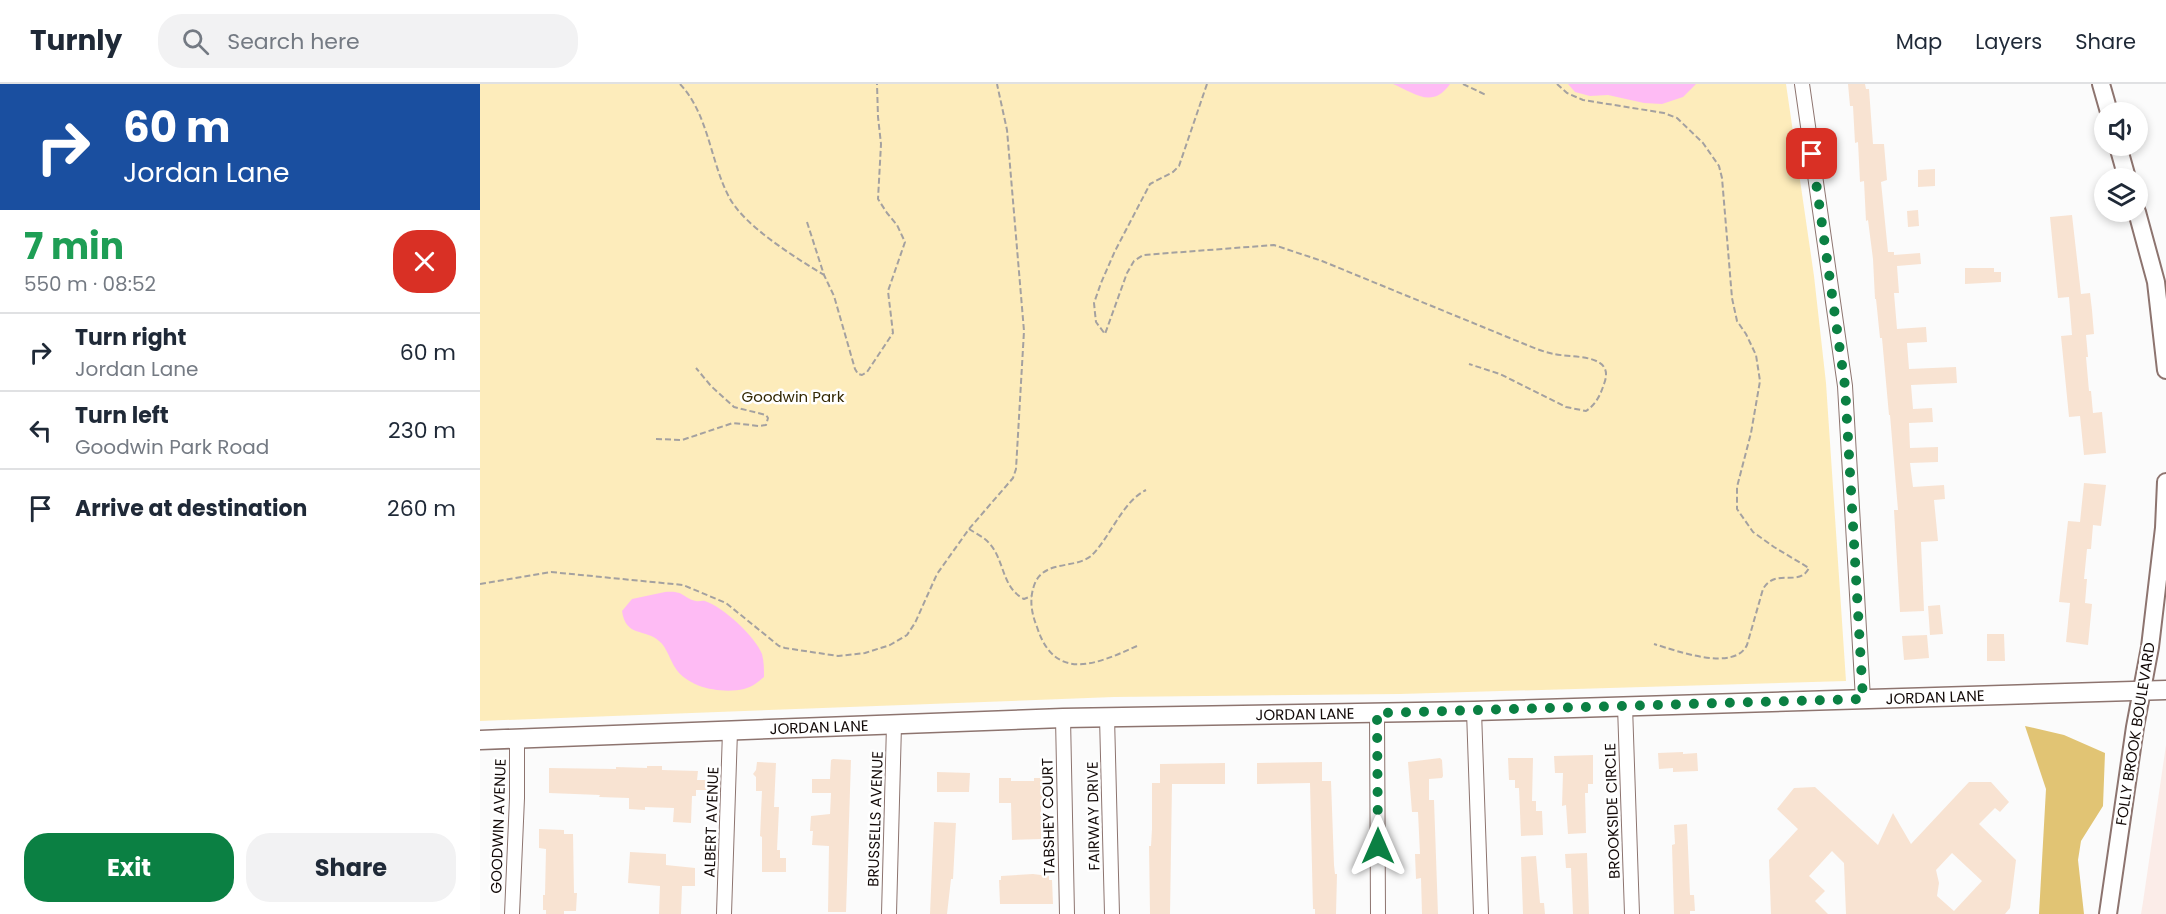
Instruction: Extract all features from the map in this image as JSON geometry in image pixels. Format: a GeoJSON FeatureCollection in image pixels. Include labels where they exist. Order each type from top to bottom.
{"type":"FeatureCollection","features":[{"type":"Feature","properties":{"kind":"main road","name":"JORDAN LANE"},"geometry":{"type":"LineString","coordinates":[[480,740],[1063,718],[1474,711],[2166,690]]}},
{"type":"Feature","properties":{"kind":"street"},"geometry":{"type":"LineString","coordinates":[[1802,84],[1845,386],[1863,699]]}},
{"type":"Feature","properties":{"kind":"street"},"geometry":{"type":"LineString","coordinates":[[2101,84],[2106,102]]}},
{"type":"Feature","properties":{"kind":"street"},"geometry":{"type":"LineString","coordinates":[[2140,222],[2156,282],[2166,369]]}},
{"type":"Feature","properties":{"kind":"street","name":"FOLLY BROOK BOULEVARD"},"geometry":{"type":"LineString","coordinates":[[2108,914],[2148,657],[2164,528],[2166,482]]}},
{"type":"Feature","properties":{"kind":"street","name":"BROOKSIDE CIRCLE"},"geometry":{"type":"LineString","coordinates":[[1625,706],[1632,914]]}},
{"type":"Feature","properties":{"kind":"street"},"geometry":{"type":"LineString","coordinates":[[1474,711],[1481,914]]}},
{"type":"Feature","properties":{"kind":"street"},"geometry":{"type":"LineString","coordinates":[[1377,713],[1378,914]]}},
{"type":"Feature","properties":{"kind":"street","name":"FAIRWAY DRIVE"},"geometry":{"type":"LineString","coordinates":[[1107,717],[1112,914]]}},
{"type":"Feature","properties":{"kind":"street","name":"TABSHEY COURT"},"geometry":{"type":"LineString","coordinates":[[1063,718],[1067,914]]}},
{"type":"Feature","properties":{"kind":"street","name":"BRUSSELLS AVENUE"},"geometry":{"type":"LineString","coordinates":[[889,914],[894,725]]}},
{"type":"Feature","properties":{"kind":"street","name":"ALBERT AVENUE"},"geometry":{"type":"LineString","coordinates":[[724,914],[730,730]]}},
{"type":"Feature","properties":{"kind":"street","name":"GOODWIN AVENUE"},"geometry":{"type":"LineString","coordinates":[[512,914],[517,738]]}},
{"type":"Feature","properties":{"kind":"path"},"geometry":{"type":"LineString","coordinates":[[680,84],[698,110],[721,178],[733,204],[784,249],[824,275]]}},
{"type":"Feature","properties":{"kind":"path"},"geometry":{"type":"LineString","coordinates":[[807,222],[824,275],[834,296],[856,372],[862,375],[867,372],[893,333],[888,291],[905,242],[905,237],[878,199],[881,144],[877,84]]}},
{"type":"Feature","properties":{"kind":"path"},"geometry":{"type":"LineString","coordinates":[[480,584],[551,572],[683,585],[726,603],[779,646],[820,654],[853,655],[879,649],[907,635],[915,623],[937,574],[969,529],[1013,477],[1017,459],[1023,320],[1007,130],[997,84]]}},
{"type":"Feature","properties":{"kind":"path"},"geometry":{"type":"LineString","coordinates":[[1207,84],[1179,166],[1173,172],[1150,184],[1106,272],[1094,303],[1096,322],[1105,334],[1127,273],[1134,261],[1143,255],[1217,251],[1269,245],[1322,261],[1532,347],[1552,354],[1597,361],[1604,365],[1607,376],[1599,398],[1586,411],[1566,407],[1500,374],[1469,364]]}},
{"type":"Feature","properties":{"kind":"path"},"geometry":{"type":"LineString","coordinates":[[1463,84],[1486,95]]}},
{"type":"Feature","properties":{"kind":"path"},"geometry":{"type":"LineString","coordinates":[[1557,84],[1567,93],[1582,100],[1664,113],[1677,118],[1703,142],[1719,166],[1722,178],[1732,298],[1737,321],[1756,355],[1760,381],[1751,433],[1737,487],[1737,509],[1753,532],[1809,568],[1806,574],[1801,576],[1774,578],[1767,582],[1747,645],[1743,652],[1735,656],[1718,659],[1704,657],[1654,644]]}},
{"type":"Feature","properties":{"kind":"path"},"geometry":{"type":"LineString","coordinates":[[656,439],[682,440],[733,423],[759,426],[766,424],[768,418],[766,415],[734,407],[723,399],[696,368]]}},
{"type":"Feature","properties":{"kind":"path"},"geometry":{"type":"LineString","coordinates":[[1137,646],[1094,663],[1074,665],[1065,663],[1050,654],[1038,632],[1031,606],[1036,582],[1041,574],[1058,566],[1088,558],[1135,497],[1146,490]]}},
{"type":"Feature","properties":{"kind":"path"},"geometry":{"type":"LineString","coordinates":[[969,529],[989,543],[999,560],[1010,588],[1023,599],[1032,596]]}},
{"type":"Feature","properties":{"kind":"shaded area"},"geometry":{"type":"Polygon","coordinates":[[[1393,84],[1450,84],[1443,92],[1429,98],[1393,84]]]}},
{"type":"Feature","properties":{"kind":"shaded area"},"geometry":{"type":"Polygon","coordinates":[[[1568,84],[1696,84],[1683,97],[1662,104],[1644,103],[1608,95],[1590,96],[1575,92],[1568,84]]]}},
{"type":"Feature","properties":{"kind":"shaded area"},"geometry":{"type":"Polygon","coordinates":[[[665,592],[680,593],[692,600],[705,601],[721,609],[753,639],[763,657],[764,677],[747,688],[726,691],[697,685],[682,676],[662,644],[654,637],[632,629],[624,620],[622,611],[632,599],[665,592]]]}},
{"type":"Feature","properties":{"kind":"shaded area"},"geometry":{"type":"Polygon","coordinates":[[[2025,726],[2064,735],[2105,753],[2103,806],[2081,841],[2078,860],[2084,914],[2039,914],[2046,789],[2025,726]]]}},
{"type":"Feature","properties":{"kind":"shaded area"},"geometry":{"type":"Polygon","coordinates":[[[2166,745],[2166,914],[2141,914],[2143,902],[2166,745]]]}},
{"type":"Feature","properties":{"kind":"green space","name":"Goodwin Park"},"geometry":{"type":"Polygon","coordinates":[[[480,84],[1786,84],[1814,276],[1826,383],[1846,681],[1400,694],[1114,697],[480,721],[480,84]]]}},
{"type":"Feature","properties":{"kind":"building"},"geometry":{"type":"Polygon","coordinates":[[[1848,84],[1865,84],[1866,89],[1869,89],[1873,144],[1884,144],[1887,180],[1881,182],[1888,252],[1894,252],[1894,255],[1920,253],[1921,264],[1897,266],[1899,293],[1894,293],[1897,329],[1926,327],[1927,342],[1907,343],[1909,369],[1956,367],[1957,383],[1911,385],[1913,409],[1932,408],[1933,422],[1909,423],[1910,448],[1938,447],[1938,462],[1910,463],[1913,487],[1944,485],[1945,499],[1934,500],[1938,541],[1921,542],[1924,611],[1900,612],[1894,510],[1898,510],[1890,415],[1882,338],[1880,338],[1875,299],[1873,259],[1868,220],[1866,221],[1864,181],[1860,182],[1858,142],[1855,143],[1853,106],[1850,106],[1848,84]]]}},
{"type":"Feature","properties":{"kind":"building"},"geometry":{"type":"Polygon","coordinates":[[[1935,169],[1935,186],[1918,187],[1918,170],[1935,169]]]}},
{"type":"Feature","properties":{"kind":"building"},"geometry":{"type":"Polygon","coordinates":[[[1918,210],[1919,226],[1908,227],[1907,211],[1918,210]]]}},
{"type":"Feature","properties":{"kind":"building"},"geometry":{"type":"Polygon","coordinates":[[[2072,215],[2081,294],[2090,293],[2092,310],[2094,334],[2086,335],[2089,391],[2091,391],[2093,413],[2102,412],[2106,453],[2084,455],[2080,416],[2069,417],[2061,336],[2072,335],[2069,297],[2058,298],[2050,217],[2072,215]]]}},
{"type":"Feature","properties":{"kind":"building"},"geometry":{"type":"Polygon","coordinates":[[[1965,268],[1994,268],[1994,272],[2001,272],[2001,282],[1965,284],[1965,268]]]}},
{"type":"Feature","properties":{"kind":"building"},"geometry":{"type":"Polygon","coordinates":[[[2084,483],[2106,485],[2101,526],[2093,525],[2091,549],[2087,549],[2084,579],[2087,579],[2085,603],[2092,604],[2088,645],[2066,642],[2070,603],[2059,602],[2068,521],[2080,522],[2084,483]]]}},
{"type":"Feature","properties":{"kind":"building"},"geometry":{"type":"Polygon","coordinates":[[[1940,605],[1943,634],[1930,635],[1928,606],[1940,605]]]}},
{"type":"Feature","properties":{"kind":"building"},"geometry":{"type":"Polygon","coordinates":[[[1987,634],[2004,634],[2005,661],[1987,661],[1987,634]]]}},
{"type":"Feature","properties":{"kind":"building"},"geometry":{"type":"Polygon","coordinates":[[[1927,635],[1929,658],[1904,660],[1902,636],[1927,635]]]}},
{"type":"Feature","properties":{"kind":"building"},"geometry":{"type":"Polygon","coordinates":[[[1683,752],[1683,754],[1697,753],[1698,771],[1673,772],[1673,768],[1659,769],[1658,753],[1683,752]]]}},
{"type":"Feature","properties":{"kind":"building"},"geometry":{"type":"Polygon","coordinates":[[[1593,755],[1593,784],[1588,784],[1588,793],[1585,793],[1586,833],[1568,834],[1566,805],[1562,806],[1563,773],[1555,773],[1554,756],[1593,755]]]}},
{"type":"Feature","properties":{"kind":"building"},"geometry":{"type":"Polygon","coordinates":[[[1440,758],[1442,778],[1429,779],[1429,800],[1434,800],[1438,914],[1422,914],[1421,878],[1416,879],[1415,854],[1420,854],[1418,812],[1412,812],[1408,762],[1440,758]]]}},
{"type":"Feature","properties":{"kind":"building"},"geometry":{"type":"Polygon","coordinates":[[[1508,758],[1533,758],[1532,801],[1536,801],[1536,811],[1542,811],[1543,835],[1521,836],[1519,788],[1515,788],[1515,780],[1509,780],[1508,758]]]}},
{"type":"Feature","properties":{"kind":"building"},"geometry":{"type":"Polygon","coordinates":[[[831,760],[851,760],[846,912],[828,912],[829,846],[812,845],[813,831],[810,831],[811,816],[830,814],[831,793],[812,793],[812,779],[830,779],[831,760]]]}},
{"type":"Feature","properties":{"kind":"building"},"geometry":{"type":"Polygon","coordinates":[[[757,762],[776,763],[774,807],[779,807],[777,850],[780,850],[780,858],[786,858],[786,872],[762,872],[762,837],[760,836],[762,791],[756,791],[756,777],[753,774],[757,762]]]}},
{"type":"Feature","properties":{"kind":"building"},"geometry":{"type":"Polygon","coordinates":[[[1322,762],[1322,781],[1331,781],[1334,865],[1335,874],[1337,874],[1336,914],[1315,914],[1315,909],[1313,909],[1310,783],[1257,784],[1257,763],[1322,762]]]}},
{"type":"Feature","properties":{"kind":"building"},"geometry":{"type":"Polygon","coordinates":[[[1225,763],[1225,784],[1172,784],[1170,914],[1150,914],[1149,846],[1151,846],[1152,829],[1152,783],[1160,783],[1160,764],[1225,763]]]}},
{"type":"Feature","properties":{"kind":"building"},"geometry":{"type":"Polygon","coordinates":[[[647,766],[662,766],[662,770],[698,771],[697,780],[719,780],[719,790],[696,790],[696,796],[692,796],[691,823],[673,822],[674,808],[629,809],[629,798],[549,793],[549,768],[616,769],[616,767],[647,768],[647,766]]]}},
{"type":"Feature","properties":{"kind":"building"},"geometry":{"type":"Polygon","coordinates":[[[937,772],[970,773],[969,792],[937,792],[937,772]]]}},
{"type":"Feature","properties":{"kind":"building"},"geometry":{"type":"Polygon","coordinates":[[[999,778],[1011,778],[1011,781],[1034,781],[1034,778],[1046,778],[1046,802],[1041,802],[1041,839],[1012,840],[1011,803],[999,803],[999,778]]]}},
{"type":"Feature","properties":{"kind":"building"},"geometry":{"type":"Polygon","coordinates":[[[1969,782],[1991,782],[2009,802],[2000,812],[1995,808],[1979,824],[2016,860],[2010,908],[2005,914],[1846,914],[1844,863],[1832,851],[1809,876],[1825,891],[1815,901],[1828,914],[1771,914],[1769,860],[1798,829],[1777,809],[1794,788],[1815,787],[1878,845],[1893,813],[1911,844],[1969,782]],[[1952,853],[1936,870],[1939,883],[1937,896],[1954,911],[1982,881],[1952,853]]]}},
{"type":"Feature","properties":{"kind":"building"},"geometry":{"type":"Polygon","coordinates":[[[934,822],[956,823],[953,879],[951,879],[947,914],[930,914],[934,822]]]}},
{"type":"Feature","properties":{"kind":"building"},"geometry":{"type":"Polygon","coordinates":[[[1687,824],[1690,895],[1694,895],[1695,911],[1690,911],[1690,914],[1674,914],[1672,845],[1675,844],[1674,825],[1687,824]]]}},
{"type":"Feature","properties":{"kind":"building"},"geometry":{"type":"Polygon","coordinates":[[[539,829],[564,830],[564,834],[573,834],[576,911],[546,914],[546,910],[543,910],[546,849],[539,848],[539,829]]]}},
{"type":"Feature","properties":{"kind":"building"},"geometry":{"type":"Polygon","coordinates":[[[630,852],[666,854],[666,865],[695,868],[695,886],[682,886],[681,914],[659,914],[660,886],[628,883],[630,852]]]}},
{"type":"Feature","properties":{"kind":"building"},"geometry":{"type":"Polygon","coordinates":[[[1587,853],[1589,914],[1573,914],[1571,868],[1566,868],[1565,854],[1587,853]]]}},
{"type":"Feature","properties":{"kind":"building"},"geometry":{"type":"Polygon","coordinates":[[[1536,856],[1540,903],[1544,903],[1545,914],[1523,914],[1521,857],[1536,856]]]}},
{"type":"Feature","properties":{"kind":"building"},"geometry":{"type":"Polygon","coordinates":[[[1033,874],[1049,876],[1049,880],[1052,880],[1053,904],[1000,904],[999,880],[1001,876],[1033,874]]]}},
{"type":"Feature","properties":{"kind":"route"},"geometry":{"type":"LineString","coordinates":[[1378,846],[1377,713],[1863,699],[1845,386],[1812,154]]}}]}
